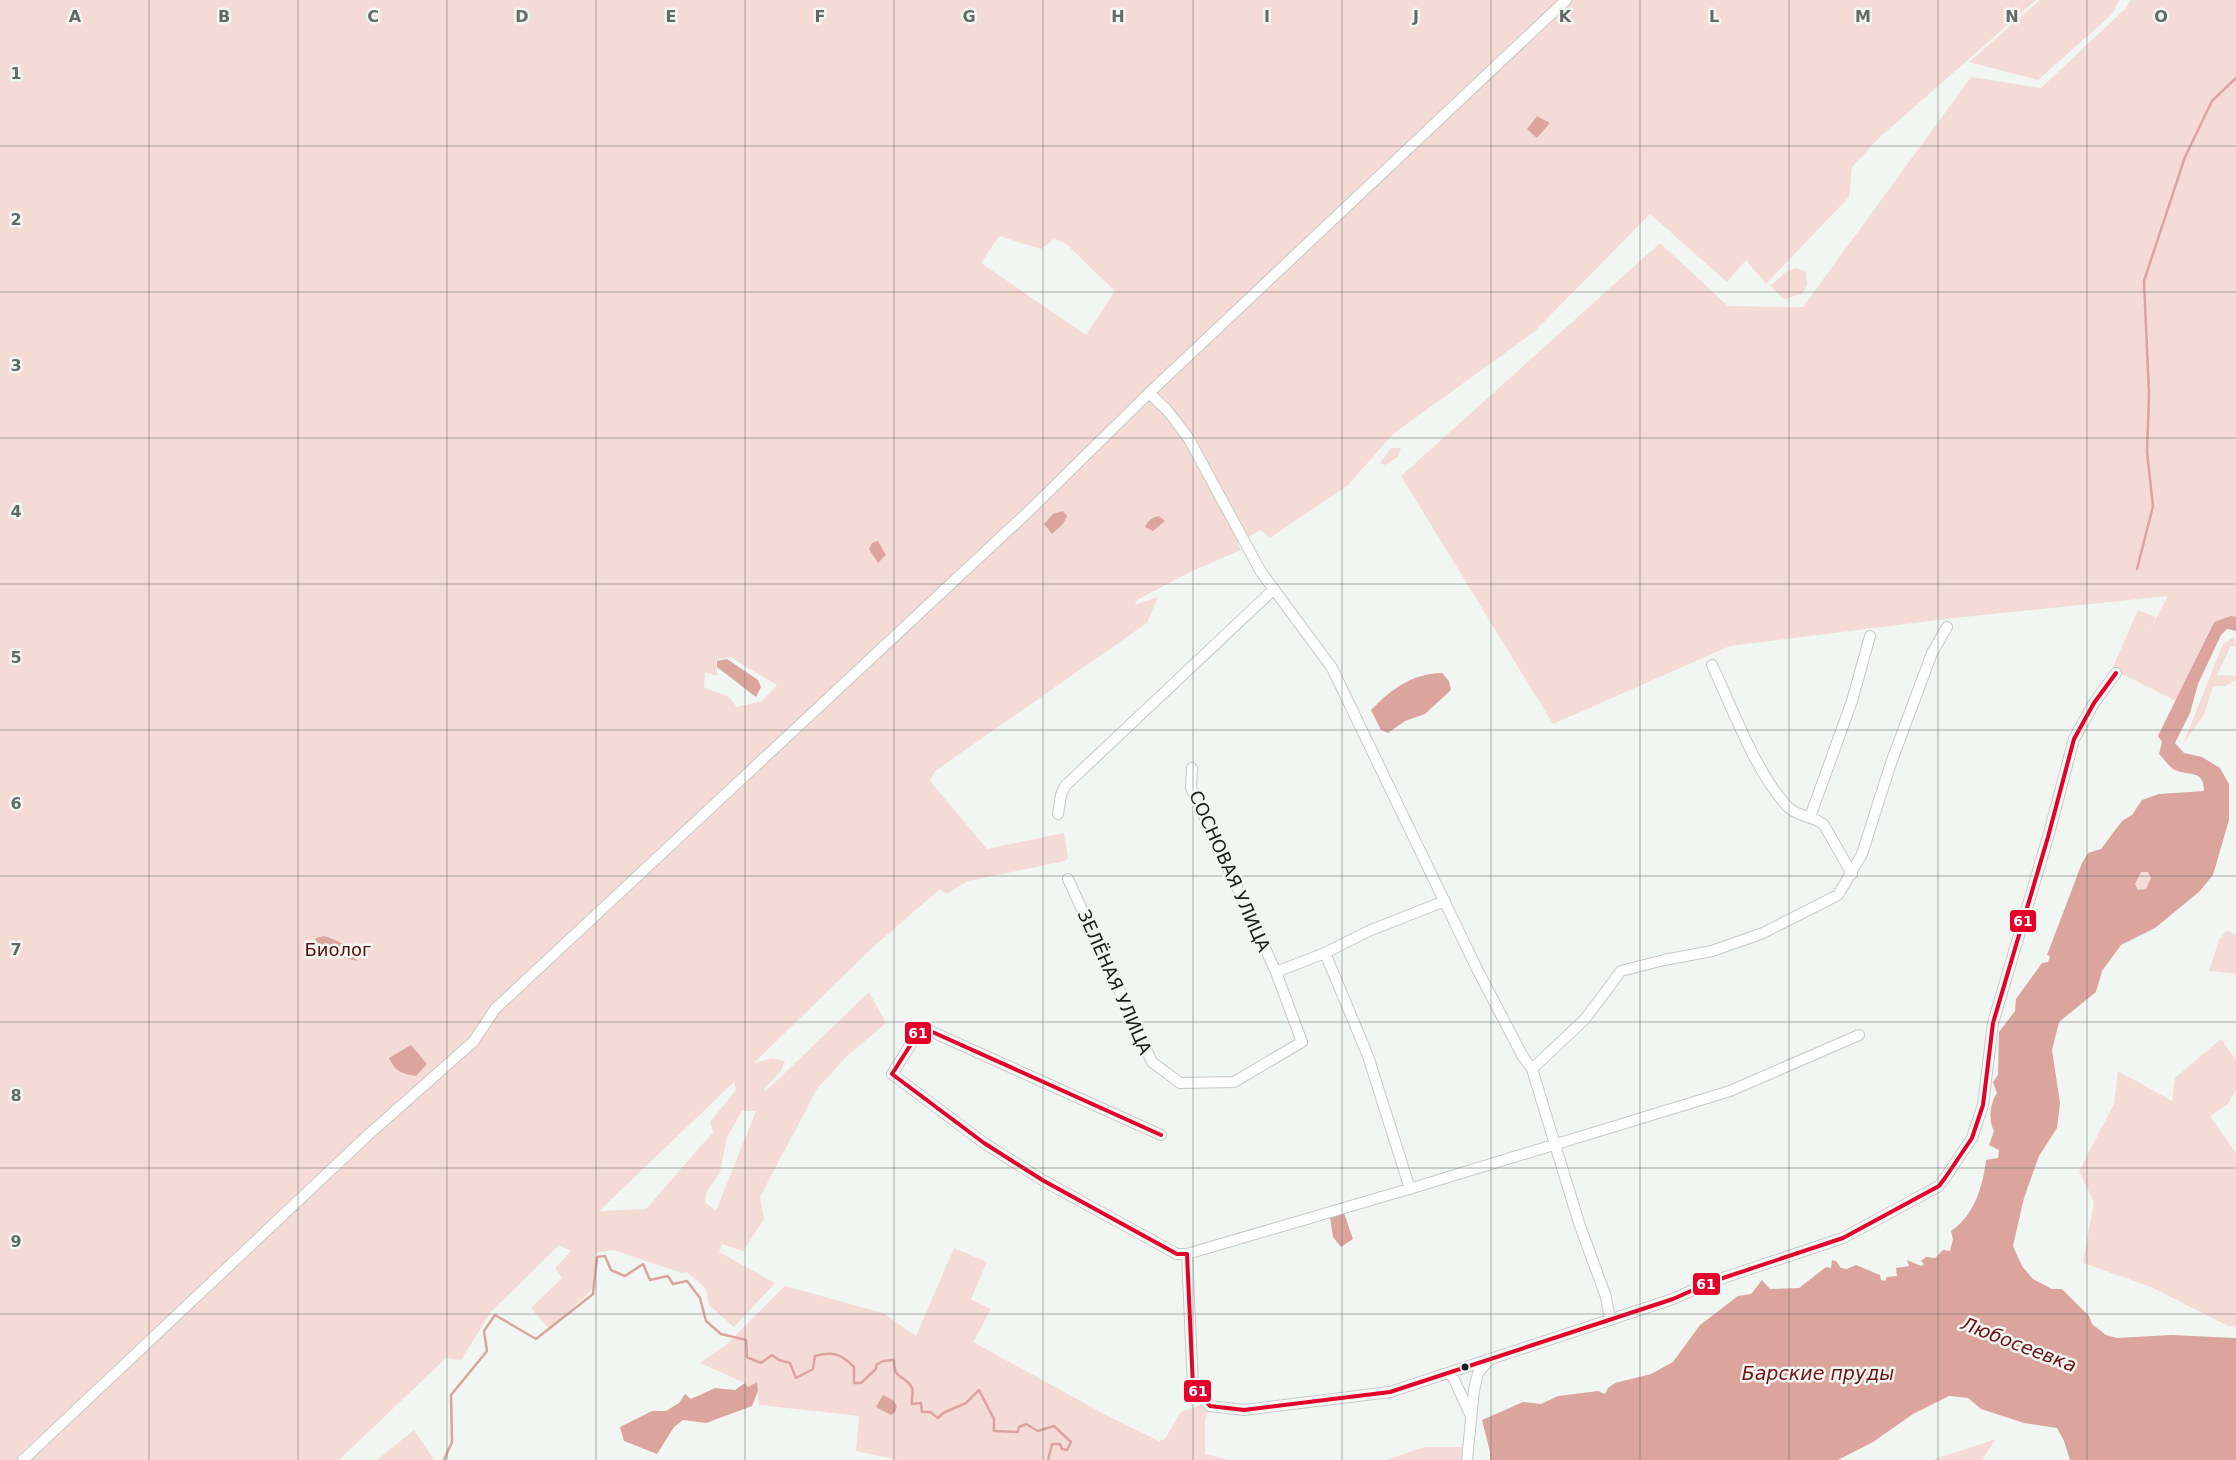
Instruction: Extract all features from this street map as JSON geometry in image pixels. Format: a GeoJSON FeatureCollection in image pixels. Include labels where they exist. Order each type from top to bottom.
{"type":"FeatureCollection","features":[{"type":"Feature","properties":{"kind":"street"},"geometry":{"type":"LineString","coordinates":[[23,1460],[368,1135],[474,1041],[494,1009],[1008,530],[1149,392],[1566,0]]}},
{"type":"Feature","properties":{"kind":"street"},"geometry":{"type":"LineString","coordinates":[[1149,392],[1167,410],[1189,439],[1248,552],[1332,668],[1477,970],[1532,1069],[1555,1145],[1606,1297],[1610,1320]]}},
{"type":"Feature","properties":{"kind":"street"},"geometry":{"type":"LineString","coordinates":[[1058,814],[1065,786],[1274,589]]}},
{"type":"Feature","properties":{"kind":"street"},"geometry":{"type":"LineString","coordinates":[[1532,1069],[1585,1019],[1621,971],[1664,960],[1712,951],[1763,933],[1838,895],[1862,854],[1891,763],[1932,653],[1947,627]]}},
{"type":"Feature","properties":{"kind":"street"},"geometry":{"type":"LineString","coordinates":[[1810,817],[1852,701],[1870,636]]}},
{"type":"Feature","properties":{"kind":"street"},"geometry":{"type":"LineString","coordinates":[[1712,665],[1766,779],[1788,808],[1800,816],[1819,820],[1824,825],[1852,874]]}},
{"type":"Feature","properties":{"kind":"street"},"geometry":{"type":"LineString","coordinates":[[1187,1254],[1193,1386],[1210,1406],[1244,1410],[1390,1392],[1451,1373],[1474,1370],[1490,1360],[1673,1298],[1711,1282],[1843,1238],[1939,1186],[1972,1138],[1983,1106],[1993,1023],[2048,836],[2074,739],[2094,703],[2116,673]]}},
{"type":"Feature","properties":{"kind":"street","name":"СОСНОВАЯ УЛИЦА"},"geometry":{"type":"LineString","coordinates":[[1192,768],[1191,788],[1276,972]]}},
{"type":"Feature","properties":{"kind":"street","name":"ЗЕЛЁНАЯ УЛИЦА"},"geometry":{"type":"LineString","coordinates":[[1068,879],[1152,1062],[1180,1083],[1234,1082],[1302,1042],[1276,972]]}},
{"type":"Feature","properties":{"kind":"street"},"geometry":{"type":"LineString","coordinates":[[1276,972],[1324,953],[1371,930],[1445,901]]}},
{"type":"Feature","properties":{"kind":"street"},"geometry":{"type":"LineString","coordinates":[[1324,953],[1368,1056],[1410,1189]]}},
{"type":"Feature","properties":{"kind":"street"},"geometry":{"type":"LineString","coordinates":[[1162,1135],[928,1030],[920,1030],[892,1074],[984,1143],[1044,1181],[1177,1254],[1187,1254],[1410,1189],[1730,1091],[1859,1035]]}},
{"type":"Feature","properties":{"kind":"street"},"geometry":{"type":"LineString","coordinates":[[1467,1460],[1474,1370]]}},
{"type":"Feature","properties":{"kind":"street"},"geometry":{"type":"LineString","coordinates":[[1451,1373],[1470,1414]]}},
{"type":"Feature","properties":{"kind":"green space","name":"Биолог"},"geometry":{"type":"Polygon","coordinates":[[[0,0],[2036,0],[1880,137],[1852,167],[1849,197],[1766,284],[1746,260],[1727,282],[1650,214],[1534,332],[1393,434],[1348,485],[1270,538],[1261,530],[1237,543],[1241,550],[1190,572],[1137,600],[1135,605],[1158,597],[1147,623],[935,771],[930,781],[987,849],[1064,833],[1068,858],[1065,861],[968,881],[947,894],[940,889],[872,948],[754,1063],[772,1058],[785,1061],[781,1071],[764,1089],[766,1091],[869,992],[886,1023],[847,1056],[817,1089],[760,1197],[764,1219],[743,1251],[722,1244],[719,1252],[775,1283],[734,1327],[709,1305],[706,1289],[687,1272],[682,1273],[614,1250],[595,1253],[596,1286],[549,1329],[531,1308],[562,1278],[555,1268],[571,1251],[559,1245],[491,1312],[461,1360],[446,1358],[339,1460],[0,1460],[0,0]],[[999,236],[981,263],[1086,335],[1115,291],[1065,243],[1054,239],[1041,249],[999,236]],[[730,657],[716,660],[717,676],[705,672],[704,688],[728,696],[737,707],[762,701],[777,685],[730,657]],[[734,1082],[599,1211],[646,1209],[713,1132],[710,1122],[736,1090],[734,1082]],[[742,1111],[727,1137],[720,1172],[706,1193],[705,1202],[716,1211],[756,1111],[742,1111]]]}},
{"type":"Feature","properties":{"kind":"green space"},"geometry":{"type":"Polygon","coordinates":[[[2040,0],[2120,0],[2111,15],[2038,80],[1969,62],[2040,0]]]}},
{"type":"Feature","properties":{"kind":"green space"},"geometry":{"type":"Polygon","coordinates":[[[2131,0],[2236,0],[2236,617],[2213,622],[2176,701],[2112,669],[2138,610],[2156,617],[2149,632],[2168,596],[1954,618],[1730,646],[1553,724],[1401,476],[1660,243],[1728,306],[1803,307],[1971,77],[2041,88],[2125,9],[2131,0]]]}},
{"type":"Feature","properties":{"kind":"green space"},"geometry":{"type":"Polygon","coordinates":[[[1797,268],[1806,272],[1807,285],[1802,294],[1784,299],[1770,286],[1787,271],[1797,268]]]}},
{"type":"Feature","properties":{"kind":"green space"},"geometry":{"type":"Polygon","coordinates":[[[1391,448],[1401,448],[1398,457],[1385,465],[1380,463],[1391,448]]]}},
{"type":"Feature","properties":{"kind":"green space"},"geometry":{"type":"Polygon","coordinates":[[[2234,637],[2236,647],[2231,646],[2217,675],[2236,676],[2236,679],[2226,686],[2213,686],[2204,715],[2183,744],[2223,644],[2234,637]]]}},
{"type":"Feature","properties":{"kind":"green space"},"geometry":{"type":"Polygon","coordinates":[[[2141,872],[2149,872],[2151,878],[2146,889],[2138,890],[2135,884],[2141,872]]]}},
{"type":"Feature","properties":{"kind":"green space"},"geometry":{"type":"Polygon","coordinates":[[[2227,930],[2236,935],[2236,974],[2209,971],[2219,940],[2227,930]]]}},
{"type":"Feature","properties":{"kind":"green space"},"geometry":{"type":"Polygon","coordinates":[[[2221,1039],[2236,1060],[2236,1089],[2228,1104],[2210,1116],[2236,1153],[2236,1326],[2228,1326],[2151,1287],[2083,1263],[2094,1202],[2079,1171],[2114,1104],[2118,1071],[2172,1101],[2175,1078],[2221,1039]]]}},
{"type":"Feature","properties":{"kind":"green space"},"geometry":{"type":"Polygon","coordinates":[[[954,1248],[987,1262],[971,1299],[991,1309],[973,1342],[1106,1415],[1159,1441],[1165,1439],[1181,1412],[1200,1405],[1210,1406],[1205,1420],[1205,1454],[1229,1460],[898,1460],[856,1451],[859,1416],[759,1405],[757,1382],[748,1387],[745,1383],[700,1363],[727,1344],[785,1286],[883,1313],[916,1336],[954,1248]]]}},
{"type":"Feature","properties":{"kind":"green space"},"geometry":{"type":"Polygon","coordinates":[[[414,1430],[434,1460],[377,1460],[414,1430]]]}},
{"type":"Feature","properties":{"kind":"green space"},"geometry":{"type":"Polygon","coordinates":[[[1996,1439],[1982,1460],[1932,1460],[1996,1439]]]}},
{"type":"Feature","properties":{"kind":"green space"},"geometry":{"type":"Polygon","coordinates":[[[1425,1447],[1465,1447],[1464,1460],[1386,1460],[1425,1447]]]}},
{"type":"Feature","properties":{"kind":"water"},"geometry":{"type":"Polygon","coordinates":[[[1537,116],[1550,123],[1537,138],[1527,129],[1537,116]]]}},
{"type":"Feature","properties":{"kind":"water"},"geometry":{"type":"Polygon","coordinates":[[[1063,511],[1067,516],[1063,524],[1052,534],[1044,524],[1053,514],[1063,511]]]}},
{"type":"Feature","properties":{"kind":"water"},"geometry":{"type":"Polygon","coordinates":[[[1159,516],[1165,521],[1153,531],[1145,527],[1150,520],[1159,516]]]}},
{"type":"Feature","properties":{"kind":"water"},"geometry":{"type":"Polygon","coordinates":[[[878,541],[886,555],[878,563],[869,549],[872,543],[878,541]]]}},
{"type":"Feature","properties":{"kind":"water","name":"Барские пруды"},"geometry":{"type":"Polygon","coordinates":[[[2231,616],[2236,617],[2236,631],[2227,629],[2221,635],[2198,684],[2190,713],[2175,743],[2184,753],[2202,757],[2220,768],[2229,784],[2229,820],[2213,875],[2199,892],[2155,928],[2121,945],[2102,971],[2096,992],[2059,1022],[2052,1050],[2060,1103],[2057,1128],[2039,1156],[2024,1198],[2013,1246],[2022,1266],[2033,1279],[2052,1289],[2062,1289],[2089,1316],[2092,1324],[2106,1335],[2117,1338],[2171,1335],[2236,1338],[2236,1460],[2070,1460],[2064,1441],[2057,1428],[2024,1423],[1981,1409],[1968,1398],[1949,1396],[1913,1414],[1873,1442],[1838,1460],[1490,1460],[1490,1452],[1482,1420],[1523,1402],[1541,1404],[1558,1396],[1598,1391],[1605,1394],[1608,1388],[1615,1383],[1651,1374],[1673,1362],[1700,1325],[1738,1296],[1751,1294],[1762,1280],[1770,1289],[1799,1288],[1826,1267],[1831,1268],[1832,1260],[1836,1261],[1841,1268],[1847,1269],[1856,1265],[1880,1275],[1881,1280],[1885,1281],[1887,1277],[1897,1276],[1896,1268],[1909,1266],[1907,1260],[1921,1266],[1924,1264],[1921,1261],[1926,1257],[1935,1258],[1943,1250],[1950,1251],[1953,1239],[1951,1231],[1966,1217],[1976,1200],[1986,1160],[1998,1158],[1999,1150],[1989,1145],[1994,1131],[1991,1122],[1991,1112],[1997,1093],[1993,1082],[1998,1075],[1999,1032],[2015,1011],[2016,999],[2042,963],[2048,962],[2050,956],[2047,955],[2082,863],[2088,853],[2101,849],[2122,821],[2132,815],[2142,800],[2159,794],[2204,791],[2201,779],[2198,776],[2173,769],[2159,754],[2162,742],[2158,736],[2214,622],[2231,616]],[[2141,872],[2135,884],[2138,890],[2146,889],[2151,878],[2148,872],[2141,872]]]}},
{"type":"Feature","properties":{"kind":"water"},"geometry":{"type":"Polygon","coordinates":[[[727,659],[758,680],[761,687],[756,697],[717,667],[717,661],[727,659]]]}},
{"type":"Feature","properties":{"kind":"water"},"geometry":{"type":"Polygon","coordinates":[[[1442,673],[1449,681],[1451,690],[1425,714],[1405,721],[1388,733],[1381,730],[1371,710],[1379,702],[1395,689],[1411,680],[1421,676],[1442,673]]]}},
{"type":"Feature","properties":{"kind":"water"},"geometry":{"type":"Polygon","coordinates":[[[324,936],[344,945],[357,961],[329,954],[325,946],[315,942],[316,938],[324,936]]]}},
{"type":"Feature","properties":{"kind":"water"},"geometry":{"type":"Polygon","coordinates":[[[411,1045],[427,1064],[416,1076],[400,1071],[389,1058],[411,1045]]]}},
{"type":"Feature","properties":{"kind":"water"},"geometry":{"type":"Polygon","coordinates":[[[1344,1213],[1353,1239],[1341,1247],[1333,1237],[1330,1217],[1344,1213]]]}},
{"type":"Feature","properties":{"kind":"water"},"geometry":{"type":"Polygon","coordinates":[[[757,1382],[758,1391],[752,1406],[706,1423],[683,1420],[674,1427],[657,1454],[624,1441],[620,1427],[652,1411],[666,1411],[679,1403],[685,1394],[691,1399],[715,1388],[735,1390],[745,1383],[748,1387],[757,1382]]]}},
{"type":"Feature","properties":{"kind":"water"},"geometry":{"type":"Polygon","coordinates":[[[883,1395],[893,1400],[897,1406],[895,1412],[891,1415],[876,1407],[883,1395]]]}},
{"type":"Feature","properties":{"kind":"waterway"},"geometry":{"type":"LineString","coordinates":[[2137,569],[2153,506],[2147,452],[2149,394],[2144,281],[2185,157],[2212,101],[2236,78]]}},
{"type":"Feature","properties":{"kind":"waterway","name":"Любосеевка"},"geometry":{"type":"LineString","coordinates":[[444,1460],[452,1442],[451,1395],[487,1351],[484,1331],[495,1315],[536,1339],[593,1294],[597,1257],[605,1256],[611,1270],[625,1276],[643,1264],[650,1280],[668,1276],[673,1284],[687,1281],[700,1298],[706,1321],[721,1334],[746,1340],[747,1357],[761,1363],[772,1355],[779,1360],[790,1363],[796,1378],[813,1369],[815,1356],[827,1354],[841,1356],[854,1367],[854,1383],[861,1383],[876,1369],[876,1365],[883,1361],[894,1360],[896,1372],[912,1388],[912,1404],[921,1403],[922,1412],[930,1412],[938,1418],[943,1413],[966,1403],[979,1390],[994,1419],[994,1431],[1018,1432],[1019,1427],[1026,1424],[1038,1431],[1054,1426],[1071,1442],[1067,1450],[1062,1449],[1060,1444],[1052,1444],[1048,1460]]}},
{"type":"Feature","properties":{"kind":"transit line","name":"61"},"geometry":{"type":"LineString","coordinates":[[1161,1135],[928,1030],[920,1030],[892,1074],[984,1143],[1044,1181],[1177,1254],[1187,1254],[1193,1386],[1210,1406],[1244,1410],[1390,1392],[1673,1299],[1711,1282],[1843,1238],[1939,1186],[1972,1138],[1983,1105],[1993,1023],[2048,837],[2074,739],[2094,703],[2116,673]]}}]}
